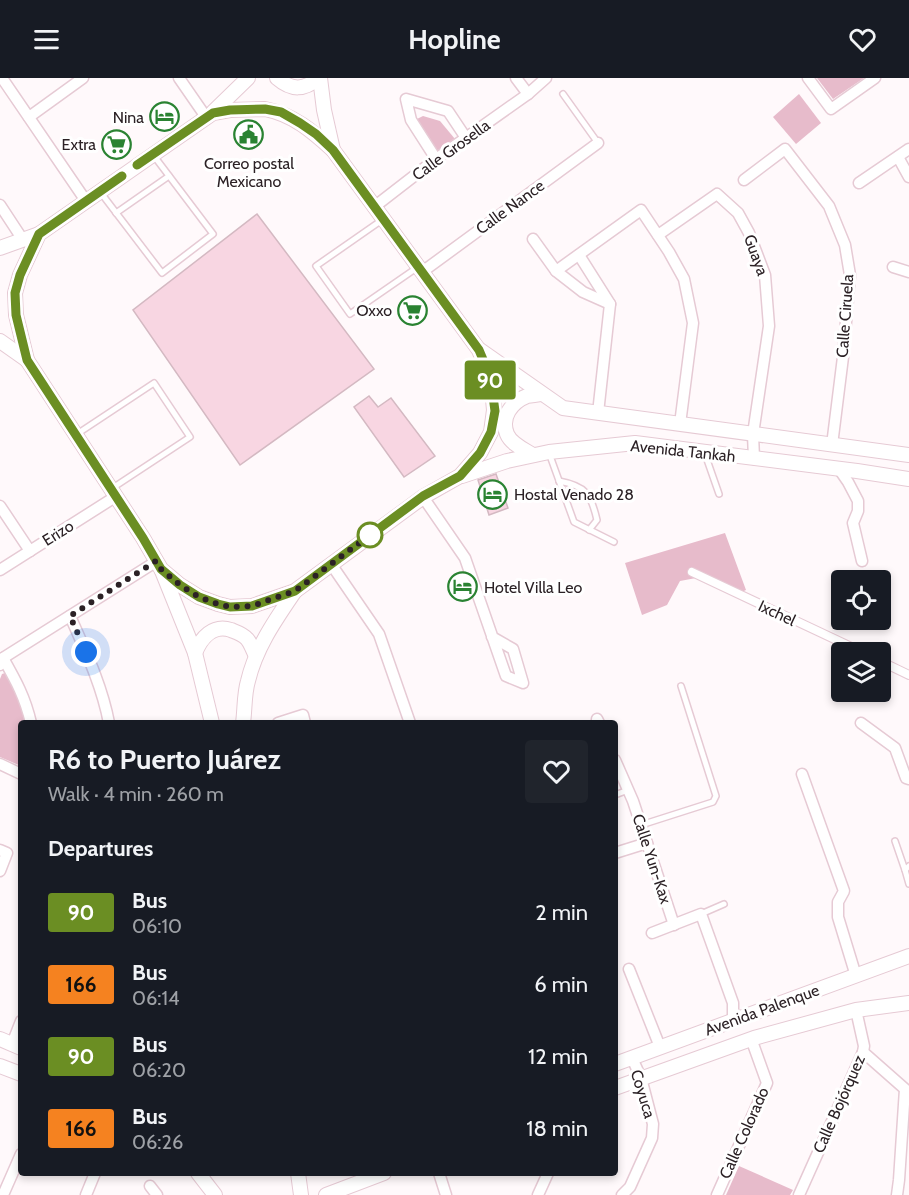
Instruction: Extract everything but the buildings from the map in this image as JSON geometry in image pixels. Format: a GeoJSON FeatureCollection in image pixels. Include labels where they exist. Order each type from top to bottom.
{"type":"FeatureCollection","features":[{"type":"Feature","properties":{"kind":"street"},"geometry":{"type":"LineString","coordinates":[[2,78],[86,201]]}},
{"type":"Feature","properties":{"kind":"street"},"geometry":{"type":"LineString","coordinates":[[29,117],[82,78]]}},
{"type":"Feature","properties":{"kind":"street"},"geometry":{"type":"LineString","coordinates":[[179,78],[209,115]]}},
{"type":"Feature","properties":{"kind":"street"},"geometry":{"type":"LineString","coordinates":[[0,248],[39,234],[209,115],[248,78]]}},
{"type":"Feature","properties":{"kind":"street"},"geometry":{"type":"LineString","coordinates":[[278,78],[293,88],[310,85],[319,78],[333,150]]}},
{"type":"Feature","properties":{"kind":"street"},"geometry":{"type":"LineString","coordinates":[[516,78],[528,94]]}},
{"type":"Feature","properties":{"kind":"street","name":"Calle Grosella"},"geometry":{"type":"LineString","coordinates":[[374,207],[436,159],[528,94],[546,78]]}},
{"type":"Feature","properties":{"kind":"street"},"geometry":{"type":"LineString","coordinates":[[808,78],[831,109],[875,78]]}},
{"type":"Feature","properties":{"kind":"street"},"geometry":{"type":"LineString","coordinates":[[436,159],[411,120],[406,99],[448,111],[466,138]]}},
{"type":"Feature","properties":{"kind":"street"},"geometry":{"type":"LineString","coordinates":[[159,565],[180,585],[199,597],[230,607],[252,606],[295,591],[423,496],[460,476],[480,453],[491,432],[495,411],[487,369],[479,350],[333,150],[316,134],[281,112],[245,109],[209,115]]}},
{"type":"Feature","properties":{"kind":"street","name":"Calle Nance"},"geometry":{"type":"LineString","coordinates":[[420,269],[598,142]]}},
{"type":"Feature","properties":{"kind":"street","name":"Calle Ciruela"},"geometry":{"type":"LineString","coordinates":[[744,180],[784,149],[829,206],[845,244],[850,275],[832,445]]}},
{"type":"Feature","properties":{"kind":"street"},"geometry":{"type":"LineString","coordinates":[[859,183],[909,149]]}},
{"type":"Feature","properties":{"kind":"street"},"geometry":{"type":"LineString","coordinates":[[898,157],[909,177]]}},
{"type":"Feature","properties":{"kind":"street","name":"Guaya"},"geometry":{"type":"LineString","coordinates":[[658,235],[717,194],[738,213],[748,232],[765,275],[769,326],[753,434]]}},
{"type":"Feature","properties":{"kind":"street"},"geometry":{"type":"LineString","coordinates":[[0,204],[23,240]]}},
{"type":"Feature","properties":{"kind":"street"},"geometry":{"type":"LineString","coordinates":[[556,271],[641,210],[684,279],[693,323],[680,424]]}},
{"type":"Feature","properties":{"kind":"street"},"geometry":{"type":"LineString","coordinates":[[39,234],[20,275],[15,293],[16,315],[27,360],[159,565],[195,653],[211,720]]}},
{"type":"Feature","properties":{"kind":"street"},"geometry":{"type":"LineString","coordinates":[[533,239],[556,271],[582,292],[610,304]]}},
{"type":"Feature","properties":{"kind":"street"},"geometry":{"type":"LineString","coordinates":[[579,255],[610,304],[598,413]]}},
{"type":"Feature","properties":{"kind":"street"},"geometry":{"type":"LineString","coordinates":[[893,267],[909,272]]}},
{"type":"Feature","properties":{"kind":"street"},"geometry":{"type":"LineString","coordinates":[[0,341],[27,360]]}},
{"type":"Feature","properties":{"kind":"street","name":"Avenida Tankah"},"geometry":{"type":"LineString","coordinates":[[479,350],[563,408],[832,445],[909,453]]}},
{"type":"Feature","properties":{"kind":"street"},"geometry":{"type":"LineString","coordinates":[[533,455],[515,444],[507,435],[506,415],[512,406],[527,396],[542,394]]}},
{"type":"Feature","properties":{"kind":"street"},"geometry":{"type":"LineString","coordinates":[[753,434],[754,459]]}},
{"type":"Feature","properties":{"kind":"street","name":"Avenida Tankah"},"geometry":{"type":"LineString","coordinates":[[460,476],[533,455],[635,443],[909,479]]}},
{"type":"Feature","properties":{"kind":"street"},"geometry":{"type":"LineString","coordinates":[[839,469],[858,501],[858,511],[853,522],[862,561]]}},
{"type":"Feature","properties":{"kind":"street","name":"Erizo"},"geometry":{"type":"LineString","coordinates":[[0,570],[113,493]]}},
{"type":"Feature","properties":{"kind":"street"},"geometry":{"type":"LineString","coordinates":[[423,496],[465,558],[492,637]]}},
{"type":"Feature","properties":{"kind":"street"},"geometry":{"type":"LineString","coordinates":[[0,506],[30,551]]}},
{"type":"Feature","properties":{"kind":"street"},"geometry":{"type":"LineString","coordinates":[[331,564],[379,634],[409,720]]}},
{"type":"Feature","properties":{"kind":"street"},"geometry":{"type":"LineString","coordinates":[[30,720],[17,681],[2,661],[70,616],[159,565]]}},
{"type":"Feature","properties":{"kind":"street","name":"Ixchel"},"geometry":{"type":"LineString","coordinates":[[692,572],[841,642]]}},
{"type":"Feature","properties":{"kind":"street"},"geometry":{"type":"LineString","coordinates":[[243,720],[247,682],[256,656],[265,636],[295,591]]}},
{"type":"Feature","properties":{"kind":"street"},"geometry":{"type":"LineString","coordinates":[[70,616],[105,701],[108,720]]}},
{"type":"Feature","properties":{"kind":"street"},"geometry":{"type":"LineString","coordinates":[[195,653],[199,642],[206,635],[214,630],[225,628],[248,639],[256,656]]}},
{"type":"Feature","properties":{"kind":"street"},"geometry":{"type":"LineString","coordinates":[[891,666],[909,675]]}},
{"type":"Feature","properties":{"kind":"street"},"geometry":{"type":"LineString","coordinates":[[287,720],[303,715],[304,720]]}},
{"type":"Feature","properties":{"kind":"street"},"geometry":{"type":"LineString","coordinates":[[861,723],[895,748],[906,778],[909,779]]}},
{"type":"Feature","properties":{"kind":"street"},"geometry":{"type":"LineString","coordinates":[[0,764],[18,773]]}},
{"type":"Feature","properties":{"kind":"street","name":"Calle Yun-Kax"},"geometry":{"type":"LineString","coordinates":[[618,767],[641,825],[674,925]]}},
{"type":"Feature","properties":{"kind":"street"},"geometry":{"type":"LineString","coordinates":[[802,774],[844,891],[838,902],[838,917],[856,976]]}},
{"type":"Feature","properties":{"kind":"street"},"geometry":{"type":"LineString","coordinates":[[618,852],[647,843]]}},
{"type":"Feature","properties":{"kind":"street"},"geometry":{"type":"LineString","coordinates":[[0,871],[4,852]]}},
{"type":"Feature","properties":{"kind":"street"},"geometry":{"type":"LineString","coordinates":[[652,933],[701,914],[733,1003],[734,1021]]}},
{"type":"Feature","properties":{"kind":"street","name":"Avenida Palenque"},"geometry":{"type":"LineString","coordinates":[[618,1063],[909,956]]}},
{"type":"Feature","properties":{"kind":"street"},"geometry":{"type":"LineString","coordinates":[[629,969],[660,1047]]}},
{"type":"Feature","properties":{"kind":"street","name":"Avenida Palenque"},"geometry":{"type":"LineString","coordinates":[[618,1087],[754,1038],[856,1011],[909,1004]]}},
{"type":"Feature","properties":{"kind":"street","name":"Calle Bojórquez"},"geometry":{"type":"LineString","coordinates":[[799,1195],[863,1052],[864,1046],[856,1011]]}},
{"type":"Feature","properties":{"kind":"street"},"geometry":{"type":"LineString","coordinates":[[11,1044],[18,1028]]}},
{"type":"Feature","properties":{"kind":"street","name":"Calle Colorado"},"geometry":{"type":"LineString","coordinates":[[717,1195],[767,1083],[753,1044],[754,1038]]}},
{"type":"Feature","properties":{"kind":"street"},"geometry":{"type":"LineString","coordinates":[[863,1052],[905,1089],[897,1195]]}},
{"type":"Feature","properties":{"kind":"street","name":"Coyuca"},"geometry":{"type":"LineString","coordinates":[[622,1195],[630,1187],[652,1138],[653,1124],[641,1078],[632,1058]]}},
{"type":"Feature","properties":{"kind":"street"},"geometry":{"type":"LineString","coordinates":[[0,1066],[18,1073]]}},
{"type":"Feature","properties":{"kind":"street"},"geometry":{"type":"LineString","coordinates":[[3,1195],[18,1161]]}},
{"type":"Feature","properties":{"kind":"street"},"geometry":{"type":"LineString","coordinates":[[90,1194],[94,1176]]}},
{"type":"Feature","properties":{"kind":"street"},"geometry":{"type":"LineString","coordinates":[[200,1176],[212,1193]]}},
{"type":"Feature","properties":{"kind":"street"},"geometry":{"type":"LineString","coordinates":[[298,1176],[301,1195]]}},
{"type":"Feature","properties":{"kind":"street"},"geometry":{"type":"LineString","coordinates":[[326,1195],[376,1176]]}},
{"type":"Feature","properties":{"kind":"street"},"geometry":{"type":"LineString","coordinates":[[440,1176],[446,1195]]}},
{"type":"Feature","properties":{"kind":"street"},"geometry":{"type":"LineString","coordinates":[[538,1195],[547,1176]]}},
{"type":"Feature","properties":{"kind":"street"},"geometry":{"type":"LineString","coordinates":[[892,1195],[899,1179]]}},
{"type":"Feature","properties":{"kind":"street"},"geometry":{"type":"LineString","coordinates":[[150,1186],[157,1195]]}},
{"type":"Feature","properties":{"kind":"lane"},"geometry":{"type":"LineString","coordinates":[[564,94],[598,142]]}},
{"type":"Feature","properties":{"kind":"lane"},"geometry":{"type":"LineString","coordinates":[[100,191],[162,273],[213,234],[153,154]]}},
{"type":"Feature","properties":{"kind":"lane"},"geometry":{"type":"LineString","coordinates":[[116,213],[169,176]]}},
{"type":"Feature","properties":{"kind":"lane"},"geometry":{"type":"LineString","coordinates":[[383,219],[316,266],[350,314],[420,269]]}},
{"type":"Feature","properties":{"kind":"lane"},"geometry":{"type":"LineString","coordinates":[[76,435],[154,383],[190,437],[113,493]]}},
{"type":"Feature","properties":{"kind":"lane"},"geometry":{"type":"LineString","coordinates":[[549,452],[574,522],[614,542]]}},
{"type":"Feature","properties":{"kind":"lane"},"geometry":{"type":"LineString","coordinates":[[704,452],[719,494]]}},
{"type":"Feature","properties":{"kind":"lane"},"geometry":{"type":"LineString","coordinates":[[559,481],[575,484],[587,493],[597,520],[589,530]]}},
{"type":"Feature","properties":{"kind":"lane"},"geometry":{"type":"LineString","coordinates":[[641,825],[712,802],[716,796],[681,686]]}},
{"type":"Feature","properties":{"kind":"lane"},"geometry":{"type":"LineString","coordinates":[[618,794],[628,790]]}},
{"type":"Feature","properties":{"kind":"lane"},"geometry":{"type":"LineString","coordinates":[[894,841],[907,868],[909,884]]}},
{"type":"Feature","properties":{"kind":"lane"},"geometry":{"type":"LineString","coordinates":[[701,914],[724,904]]}},
{"type":"Feature","properties":{"kind":"shaded area"},"geometry":{"type":"Polygon","coordinates":[[[817,78],[864,78],[833,99],[817,78]]]}},
{"type":"Feature","properties":{"kind":"shaded area"},"geometry":{"type":"Polygon","coordinates":[[[799,94],[821,123],[796,144],[773,117],[799,94]]]}},
{"type":"Feature","properties":{"kind":"shaded area"},"geometry":{"type":"Polygon","coordinates":[[[423,116],[440,121],[460,145],[441,159],[415,120],[423,116]]]}},
{"type":"Feature","properties":{"kind":"shaded area"},"geometry":{"type":"Polygon","coordinates":[[[725,533],[746,590],[733,596],[696,578],[680,581],[667,605],[642,615],[625,563],[725,533]]]}},
{"type":"Feature","properties":{"kind":"shaded area"},"geometry":{"type":"Polygon","coordinates":[[[5,673],[15,691],[25,716],[26,720],[18,720],[18,765],[0,757],[0,679],[5,673]]]}},
{"type":"Feature","properties":{"kind":"shaded area"},"geometry":{"type":"Polygon","coordinates":[[[739,1166],[793,1190],[790,1195],[726,1195],[739,1166]]]}},
{"type":"Feature","properties":{"kind":"bus line","name":"90"},"geometry":{"type":"LineString","coordinates":[[122,176],[39,234],[33,244],[15,293],[16,315],[27,360],[161,569],[199,597],[230,607],[252,606],[295,591],[423,496],[460,476],[480,453],[491,432],[495,411],[487,369],[479,350],[333,150],[300,123],[281,112],[265,109],[213,113],[137,165]]}},
{"type":"Feature","properties":{"kind":"place","name":"Nina"},"geometry":{"type":"Point","coordinates":[165,117]}},
{"type":"Feature","properties":{"kind":"place","name":"Correo postal Mexicano"},"geometry":{"type":"Point","coordinates":[249,135]}},
{"type":"Feature","properties":{"kind":"place","name":"Extra"},"geometry":{"type":"Point","coordinates":[117,144]}},
{"type":"Feature","properties":{"kind":"place","name":"Oxxo"},"geometry":{"type":"Point","coordinates":[413,310]}},
{"type":"Feature","properties":{"kind":"place","name":"Hostal Venado 28"},"geometry":{"type":"Point","coordinates":[493,494]}},
{"type":"Feature","properties":{"kind":"place","name":"Hotel Villa Leo"},"geometry":{"type":"Point","coordinates":[463,587]}},
{"type":"Feature","properties":{"kind":"route"},"geometry":{"type":"LineString","coordinates":[[86,652],[70,616],[156,561],[161,569],[180,585],[199,597],[230,607],[252,606],[295,591],[370,535]]}}]}
